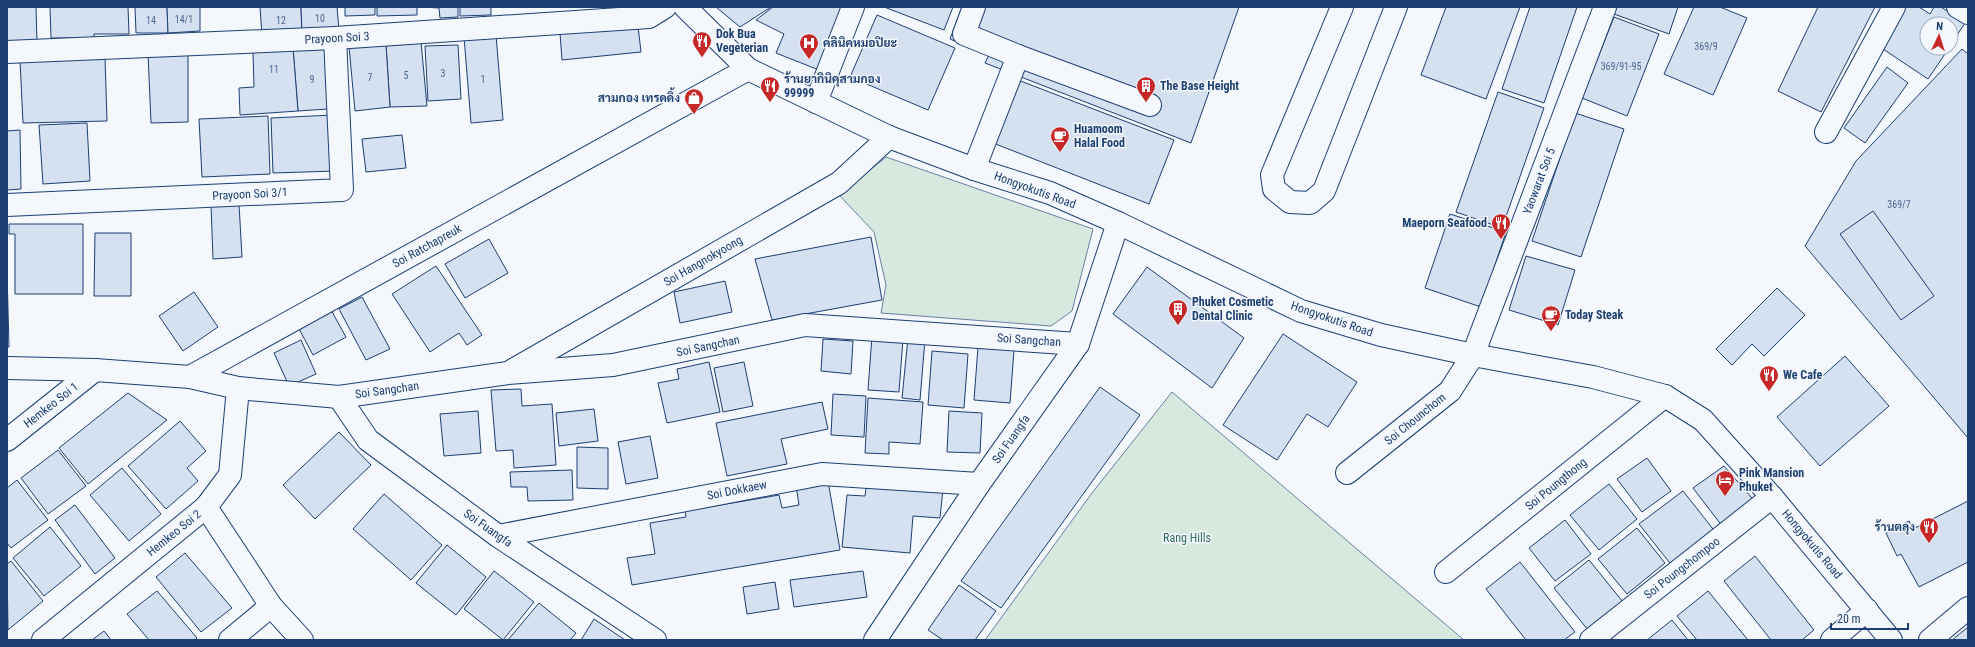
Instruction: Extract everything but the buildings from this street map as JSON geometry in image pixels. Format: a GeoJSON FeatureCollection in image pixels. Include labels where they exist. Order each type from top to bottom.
{"type":"FeatureCollection","features":[{"type":"Feature","properties":{"kind":"street","name":"Prayoon Soi 3"},"geometry":{"type":"LineString","coordinates":[[7,52],[335,38],[649,17],[665,7]]}},
{"type":"Feature","properties":{"kind":"street","name":"Hongyokutis Road"},"geometry":{"type":"LineString","coordinates":[[685,7],[748,69],[889,137],[974,169],[1050,193],[1118,223],[1301,311],[1381,336],[1473,356],[1593,378],[1665,396],[1703,420],[1772,497],[1891,640]]}},
{"type":"Feature","properties":{"kind":"street"},"geometry":{"type":"LineString","coordinates":[[816,102],[853,7]]}},
{"type":"Feature","properties":{"kind":"street"},"geometry":{"type":"LineString","coordinates":[[974,7],[964,34],[1018,56],[1150,105]]}},
{"type":"Feature","properties":{"kind":"street"},"geometry":{"type":"LineString","coordinates":[[1342,7],[1272,175],[1274,189],[1290,202],[1310,203],[1324,191],[1396,7]]}},
{"type":"Feature","properties":{"kind":"street","name":"Yaowarat Soi 5"},"geometry":{"type":"LineString","coordinates":[[1473,356],[1605,7]]}},
{"type":"Feature","properties":{"kind":"street"},"geometry":{"type":"LineString","coordinates":[[1826,132],[1894,7]]}},
{"type":"Feature","properties":{"kind":"street"},"geometry":{"type":"LineString","coordinates":[[1958,7],[1968,13]]}},
{"type":"Feature","properties":{"kind":"street","name":"Prayoon Soi 3/1"},"geometry":{"type":"LineString","coordinates":[[7,205],[342,190],[335,38]]}},
{"type":"Feature","properties":{"kind":"street"},"geometry":{"type":"LineString","coordinates":[[974,169],[1018,56]]}},
{"type":"Feature","properties":{"kind":"street","name":"Soi Ratchapreuk"},"geometry":{"type":"LineString","coordinates":[[190,377],[748,69]]}},
{"type":"Feature","properties":{"kind":"street","name":"Soi Hangnokyoong"},"geometry":{"type":"LineString","coordinates":[[508,373],[839,183],[889,137]]}},
{"type":"Feature","properties":{"kind":"street","name":"Soi Fuangfa"},"geometry":{"type":"LineString","coordinates":[[876,640],[979,484],[1078,344],[1118,223]]}},
{"type":"Feature","properties":{"kind":"street","name":"Soi Sangchan"},"geometry":{"type":"LineString","coordinates":[[190,377],[238,388],[339,397],[508,373],[613,365],[805,325],[1078,344]]}},
{"type":"Feature","properties":{"kind":"street","name":"Soi Chounchom"},"geometry":{"type":"LineString","coordinates":[[1347,473],[1450,391],[1473,356]]}},
{"type":"Feature","properties":{"kind":"street"},"geometry":{"type":"LineString","coordinates":[[7,368],[95,370],[190,377]]}},
{"type":"Feature","properties":{"kind":"street","name":"Hemkeo Soi 1"},"geometry":{"type":"LineString","coordinates":[[7,440],[95,370]]}},
{"type":"Feature","properties":{"kind":"street","name":"Hemkeo Soi 2"},"geometry":{"type":"LineString","coordinates":[[43,640],[206,507],[230,475],[238,388]]}},
{"type":"Feature","properties":{"kind":"street","name":"Soi Poungthong"},"geometry":{"type":"LineString","coordinates":[[1446,572],[1665,396]]}},
{"type":"Feature","properties":{"kind":"street","name":"Soi Fuangfa"},"geometry":{"type":"LineString","coordinates":[[339,397],[368,440],[498,536],[655,640]]}},
{"type":"Feature","properties":{"kind":"street","name":"Soi Dokkaew"},"geometry":{"type":"LineString","coordinates":[[498,536],[822,474],[979,484]]}},
{"type":"Feature","properties":{"kind":"street","name":"Soi Poungchompoo"},"geometry":{"type":"LineString","coordinates":[[1591,640],[1772,497]]}},
{"type":"Feature","properties":{"kind":"street"},"geometry":{"type":"LineString","coordinates":[[206,507],[271,606],[302,640]]}},
{"type":"Feature","properties":{"kind":"street"},"geometry":{"type":"LineString","coordinates":[[230,640],[271,606]]}},
{"type":"Feature","properties":{"kind":"street"},"geometry":{"type":"LineString","coordinates":[[1930,640],[1968,608]]}},
{"type":"Feature","properties":{"kind":"street"},"geometry":{"type":"LineString","coordinates":[[1832,640],[1867,610]]}},
{"type":"Feature","properties":{"kind":"green space"},"geometry":{"type":"Polygon","coordinates":[[[886,157],[1093,229],[1072,311],[1051,326],[881,313],[886,285],[874,232],[839,195],[886,157]]]}},
{"type":"Feature","properties":{"kind":"green space","name":"Rang Hills"},"geometry":{"type":"Polygon","coordinates":[[[1172,392],[1464,640],[985,640],[1092,493],[1172,392]]]}},
{"type":"Feature","properties":{"kind":"place","name":"Dok Bua Vegeterian"},"geometry":{"type":"Point","coordinates":[702,58]}},
{"type":"Feature","properties":{"kind":"place","name":"คลินิคหมอปิยะ"},"geometry":{"type":"Point","coordinates":[809,60]}},
{"type":"Feature","properties":{"kind":"place","name":"ร้านยากินิคุสามกอง 99999"},"geometry":{"type":"Point","coordinates":[770,103]}},
{"type":"Feature","properties":{"kind":"place","name":"The Base Height"},"geometry":{"type":"Point","coordinates":[1146,103]}},
{"type":"Feature","properties":{"kind":"place","name":"สามกอง เทรดดิ้ง"},"geometry":{"type":"Point","coordinates":[694,115]}},
{"type":"Feature","properties":{"kind":"place","name":"Huamoom Halal Food"},"geometry":{"type":"Point","coordinates":[1060,153]}},
{"type":"Feature","properties":{"kind":"place","name":"Maeporn Seafood"},"geometry":{"type":"Point","coordinates":[1501,240]}},
{"type":"Feature","properties":{"kind":"place","name":"Phuket Cosmetic Dental Clinic"},"geometry":{"type":"Point","coordinates":[1178,326]}},
{"type":"Feature","properties":{"kind":"place","name":"Today Steak"},"geometry":{"type":"Point","coordinates":[1551,332]}},
{"type":"Feature","properties":{"kind":"place","name":"We Cafe"},"geometry":{"type":"Point","coordinates":[1769,392]}},
{"type":"Feature","properties":{"kind":"place","name":"Pink Mansion Phuket"},"geometry":{"type":"Point","coordinates":[1725,497]}},
{"type":"Feature","properties":{"kind":"place","name":"ร้านตลุง"},"geometry":{"type":"Point","coordinates":[1929,544]}}]}
